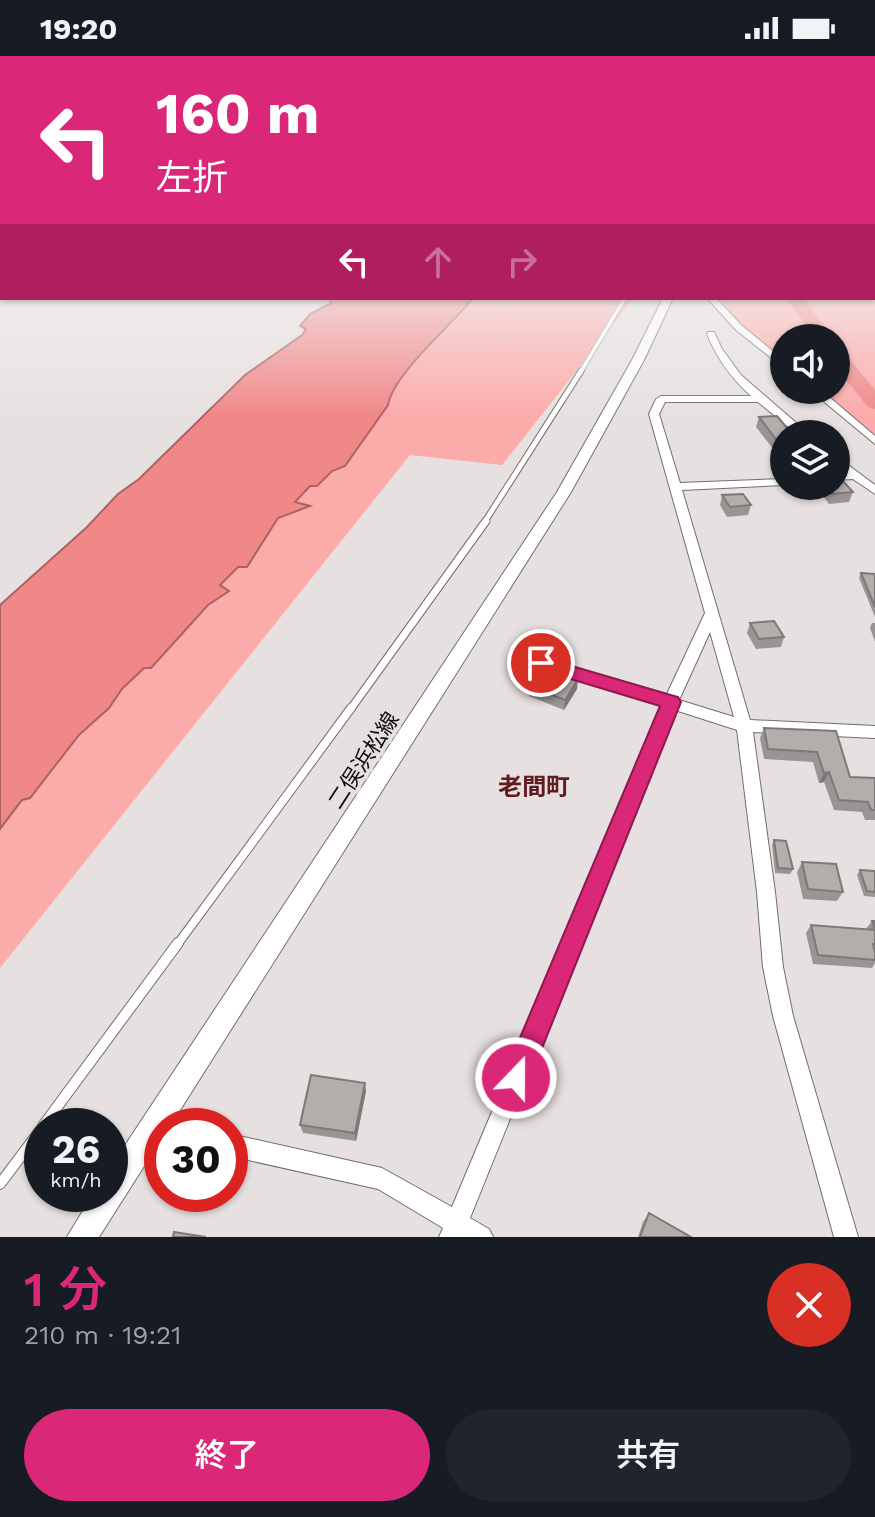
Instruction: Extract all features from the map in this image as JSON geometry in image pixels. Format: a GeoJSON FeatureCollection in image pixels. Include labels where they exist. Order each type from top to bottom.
{"type":"FeatureCollection","features":[{"type":"Feature","properties":{"kind":"main road","name":"二俣浜松線"},"geometry":{"type":"LineString","coordinates":[[82,1237],[564,492],[638,360],[664,307]]}},
{"type":"Feature","properties":{"kind":"street"},"geometry":{"type":"LineString","coordinates":[[720,307],[770,353]]}},
{"type":"Feature","properties":{"kind":"street"},"geometry":{"type":"LineString","coordinates":[[711,334],[717,353],[788,420]]}},
{"type":"Feature","properties":{"kind":"street"},"geometry":{"type":"LineString","coordinates":[[763,399],[661,399],[654,414],[744,726],[773,967],[783,1016],[846,1237]]}},
{"type":"Feature","properties":{"kind":"street"},"geometry":{"type":"LineString","coordinates":[[831,404],[875,441]]}},
{"type":"Feature","properties":{"kind":"street"},"geometry":{"type":"LineString","coordinates":[[850,470],[875,491]]}},
{"type":"Feature","properties":{"kind":"street"},"geometry":{"type":"LineString","coordinates":[[850,476],[856,475]]}},
{"type":"Feature","properties":{"kind":"street"},"geometry":{"type":"LineString","coordinates":[[677,487],[770,483]]}},
{"type":"Feature","properties":{"kind":"street"},"geometry":{"type":"LineString","coordinates":[[454,1230],[671,702],[711,614]]}},
{"type":"Feature","properties":{"kind":"street"},"geometry":{"type":"LineString","coordinates":[[541,663],[744,726],[875,732]]}},
{"type":"Feature","properties":{"kind":"street"},"geometry":{"type":"LineString","coordinates":[[248,1149],[382,1179],[454,1230],[481,1237]]}},
{"type":"Feature","properties":{"kind":"lane"},"geometry":{"type":"LineString","coordinates":[[57,1108],[453,570],[548,426],[620,307]]}},
{"type":"Feature","properties":{"kind":"lane"},"geometry":{"type":"LineString","coordinates":[[0,1184],[24,1152]]}},
{"type":"Feature","properties":{"kind":"shaded area"},"geometry":{"type":"Polygon","coordinates":[[[323,307],[466,307],[400,379],[388,405],[345,466],[332,471],[317,486],[310,486],[295,502],[310,506],[278,518],[247,567],[238,567],[220,585],[229,591],[208,605],[151,668],[144,668],[122,689],[109,708],[79,735],[30,798],[22,800],[0,829],[0,605],[87,527],[118,494],[139,479],[245,375],[302,335],[306,329],[300,326],[310,314],[323,307]]]}},
{"type":"Feature","properties":{"kind":"shaded area"},"geometry":{"type":"Polygon","coordinates":[[[463,307],[627,307],[502,465],[410,455],[0,968],[0,797],[463,307]]]}},
{"type":"Feature","properties":{"kind":"shaded area"},"geometry":{"type":"Polygon","coordinates":[[[727,307],[875,307],[875,436],[837,404],[850,404],[850,324],[770,324],[770,348],[743,326],[727,307]]]}},
{"type":"Feature","properties":{"kind":"building"},"geometry":{"type":"Polygon","coordinates":[[[777,416],[780,420],[770,420],[770,432],[759,417],[777,416]]]}},
{"type":"Feature","properties":{"kind":"building"},"geometry":{"type":"Polygon","coordinates":[[[743,494],[751,505],[730,507],[722,495],[743,494]]]}},
{"type":"Feature","properties":{"kind":"building"},"geometry":{"type":"Polygon","coordinates":[[[861,573],[875,574],[875,607],[861,573]]]}},
{"type":"Feature","properties":{"kind":"building"},"geometry":{"type":"Polygon","coordinates":[[[774,621],[784,637],[759,639],[750,623],[774,621]]]}},
{"type":"Feature","properties":{"kind":"building"},"geometry":{"type":"Polygon","coordinates":[[[544,666],[578,679],[565,700],[530,686],[544,666]]]}},
{"type":"Feature","properties":{"kind":"building"},"geometry":{"type":"Polygon","coordinates":[[[764,728],[836,731],[850,777],[875,778],[875,810],[871,810],[868,802],[839,800],[829,772],[824,773],[817,752],[768,749],[764,728]]]}},
{"type":"Feature","properties":{"kind":"building"},"geometry":{"type":"Polygon","coordinates":[[[774,840],[786,841],[793,869],[778,868],[774,840]]]}},
{"type":"Feature","properties":{"kind":"building"},"geometry":{"type":"Polygon","coordinates":[[[802,862],[836,864],[843,892],[808,889],[802,862]]]}},
{"type":"Feature","properties":{"kind":"building"},"geometry":{"type":"Polygon","coordinates":[[[860,870],[875,871],[875,892],[867,891],[860,870]]]}},
{"type":"Feature","properties":{"kind":"building"},"geometry":{"type":"Polygon","coordinates":[[[811,925],[875,930],[875,960],[818,955],[811,925]]]}},
{"type":"Feature","properties":{"kind":"building"},"geometry":{"type":"Polygon","coordinates":[[[311,1075],[365,1083],[355,1133],[300,1125],[311,1075]]]}},
{"type":"Feature","properties":{"kind":"building"},"geometry":{"type":"Polygon","coordinates":[[[649,1213],[691,1237],[640,1237],[649,1213]]]}},
{"type":"Feature","properties":{"kind":"building"},"geometry":{"type":"Polygon","coordinates":[[[174,1232],[206,1237],[173,1237],[174,1232]]]}},
{"type":"Feature","properties":{"kind":"waterway"},"geometry":{"type":"LineString","coordinates":[[801,307],[814,324]]}},
{"type":"Feature","properties":{"kind":"waterway"},"geometry":{"type":"LineString","coordinates":[[850,372],[875,403]]}},
{"type":"Feature","properties":{"kind":"district","name":"老間町"},"geometry":{"type":"Point","coordinates":[534,787]}},
{"type":"Feature","properties":{"kind":"route"},"geometry":{"type":"LineString","coordinates":[[516,1078],[671,702],[541,663]]}}]}
